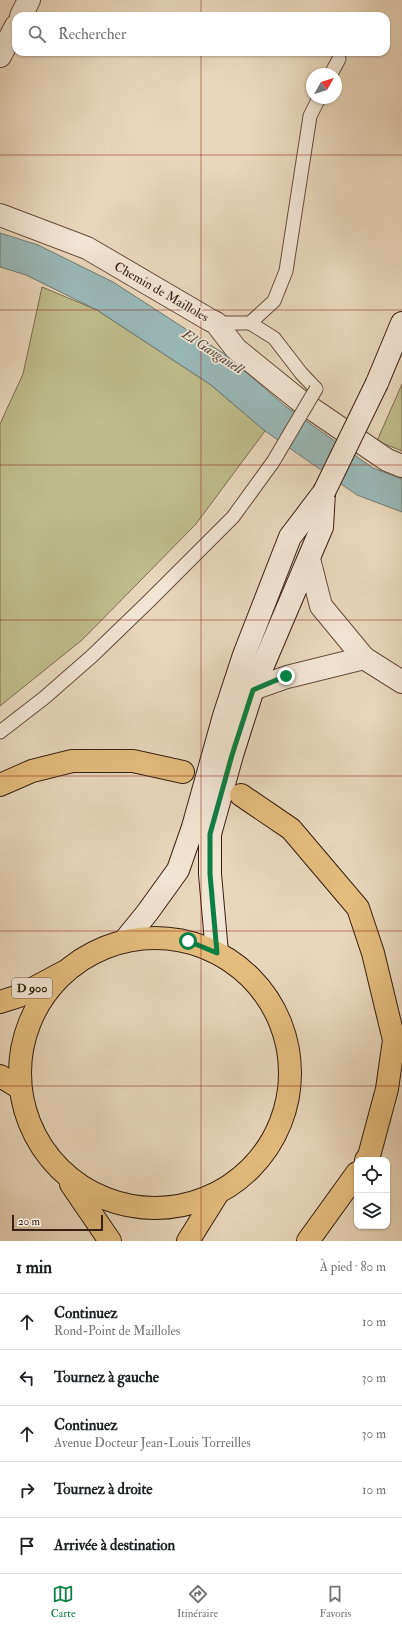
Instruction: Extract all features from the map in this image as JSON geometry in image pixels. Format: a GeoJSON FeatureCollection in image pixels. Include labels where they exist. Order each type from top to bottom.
{"type":"FeatureCollection","features":[{"type":"Feature","properties":{"kind":"main road"},"geometry":{"type":"LineString","coordinates":[[23,12],[29,0]]}},
{"type":"Feature","properties":{"kind":"main road"},"geometry":{"type":"LineString","coordinates":[[0,56],[12,34]]}},
{"type":"Feature","properties":{"kind":"main road","name":"Chemin de Mailloles"},"geometry":{"type":"LineString","coordinates":[[0,215],[87,248],[216,323],[236,349],[299,400],[387,460],[402,466]]}},
{"type":"Feature","properties":{"kind":"main road"},"geometry":{"type":"LineString","coordinates":[[217,953],[210,874],[202,830],[224,716],[244,655],[290,537],[324,492],[377,383],[402,323]]}},
{"type":"Feature","properties":{"kind":"main road"},"geometry":{"type":"LineString","coordinates":[[125,940],[147,913],[178,870],[202,830],[232,755],[253,690],[322,527],[324,492]]}},
{"type":"Feature","properties":{"kind":"main road"},"geometry":{"type":"LineString","coordinates":[[309,559],[321,606],[364,658],[402,682]]}},
{"type":"Feature","properties":{"kind":"main road"},"geometry":{"type":"LineString","coordinates":[[253,690],[286,676],[364,658]]}},
{"type":"Feature","properties":{"kind":"main road"},"geometry":{"type":"LineString","coordinates":[[0,785],[32,771],[72,761],[133,761],[183,772]]}},
{"type":"Feature","properties":{"kind":"main road"},"geometry":{"type":"LineString","coordinates":[[241,795],[291,829],[358,908],[373,953],[394,1040],[387,1089],[368,1157]]}},
{"type":"Feature","properties":{"kind":"main road"},"geometry":{"type":"LineString","coordinates":[[64,1173],[80,1186],[98,1196],[138,1208],[158,1209],[179,1207],[199,1202],[218,1193],[237,1181],[254,1166],[272,1142],[279,1128],[286,1107],[290,1084],[290,1062],[286,1039],[279,1018],[268,998],[254,980],[236,965],[217,953],[188,941],[157,937],[125,940],[92,952],[64,972],[46,991],[33,1013],[24,1037],[21,1056],[20,1088],[28,1120],[43,1149],[64,1173],[110,1241]]}},
{"type":"Feature","properties":{"kind":"main road","name":"D 900"},"geometry":{"type":"LineString","coordinates":[[0,1002],[19,996],[64,972]]}},
{"type":"Feature","properties":{"kind":"main road"},"geometry":{"type":"LineString","coordinates":[[0,1076],[20,1088]]}},
{"type":"Feature","properties":{"kind":"main road"},"geometry":{"type":"LineString","coordinates":[[308,1241],[354,1177]]}},
{"type":"Feature","properties":{"kind":"main road"},"geometry":{"type":"LineString","coordinates":[[188,1241],[218,1193]]}},
{"type":"Feature","properties":{"kind":"lane"},"geometry":{"type":"LineString","coordinates":[[334,68],[338,59]]}},
{"type":"Feature","properties":{"kind":"lane"},"geometry":{"type":"LineString","coordinates":[[250,322],[274,301],[286,271],[310,116],[316,104]]}},
{"type":"Feature","properties":{"kind":"lane"},"geometry":{"type":"LineString","coordinates":[[0,732],[44,698],[86,662],[233,518],[273,462],[316,389],[301,373],[274,338],[250,322],[216,323]]}},
{"type":"Feature","properties":{"kind":"shaded area"},"geometry":{"type":"Polygon","coordinates":[[[42,287],[97,310],[211,385],[265,431],[196,524],[82,640],[0,706],[0,424],[23,374],[42,287]]]}},
{"type":"Feature","properties":{"kind":"shaded area"},"geometry":{"type":"Polygon","coordinates":[[[402,384],[402,451],[377,441],[402,384]]]}},
{"type":"Feature","properties":{"kind":"water","name":"El Ganganell"},"geometry":{"type":"Polygon","coordinates":[[[0,233],[38,245],[113,282],[229,357],[285,406],[373,468],[402,479],[402,512],[357,495],[265,431],[211,385],[97,310],[26,275],[0,267],[0,233]]]}},
{"type":"Feature","properties":{"kind":"route"},"geometry":{"type":"LineString","coordinates":[[188,941],[217,953],[210,874],[210,834],[232,755],[253,690],[286,676]]}}]}
